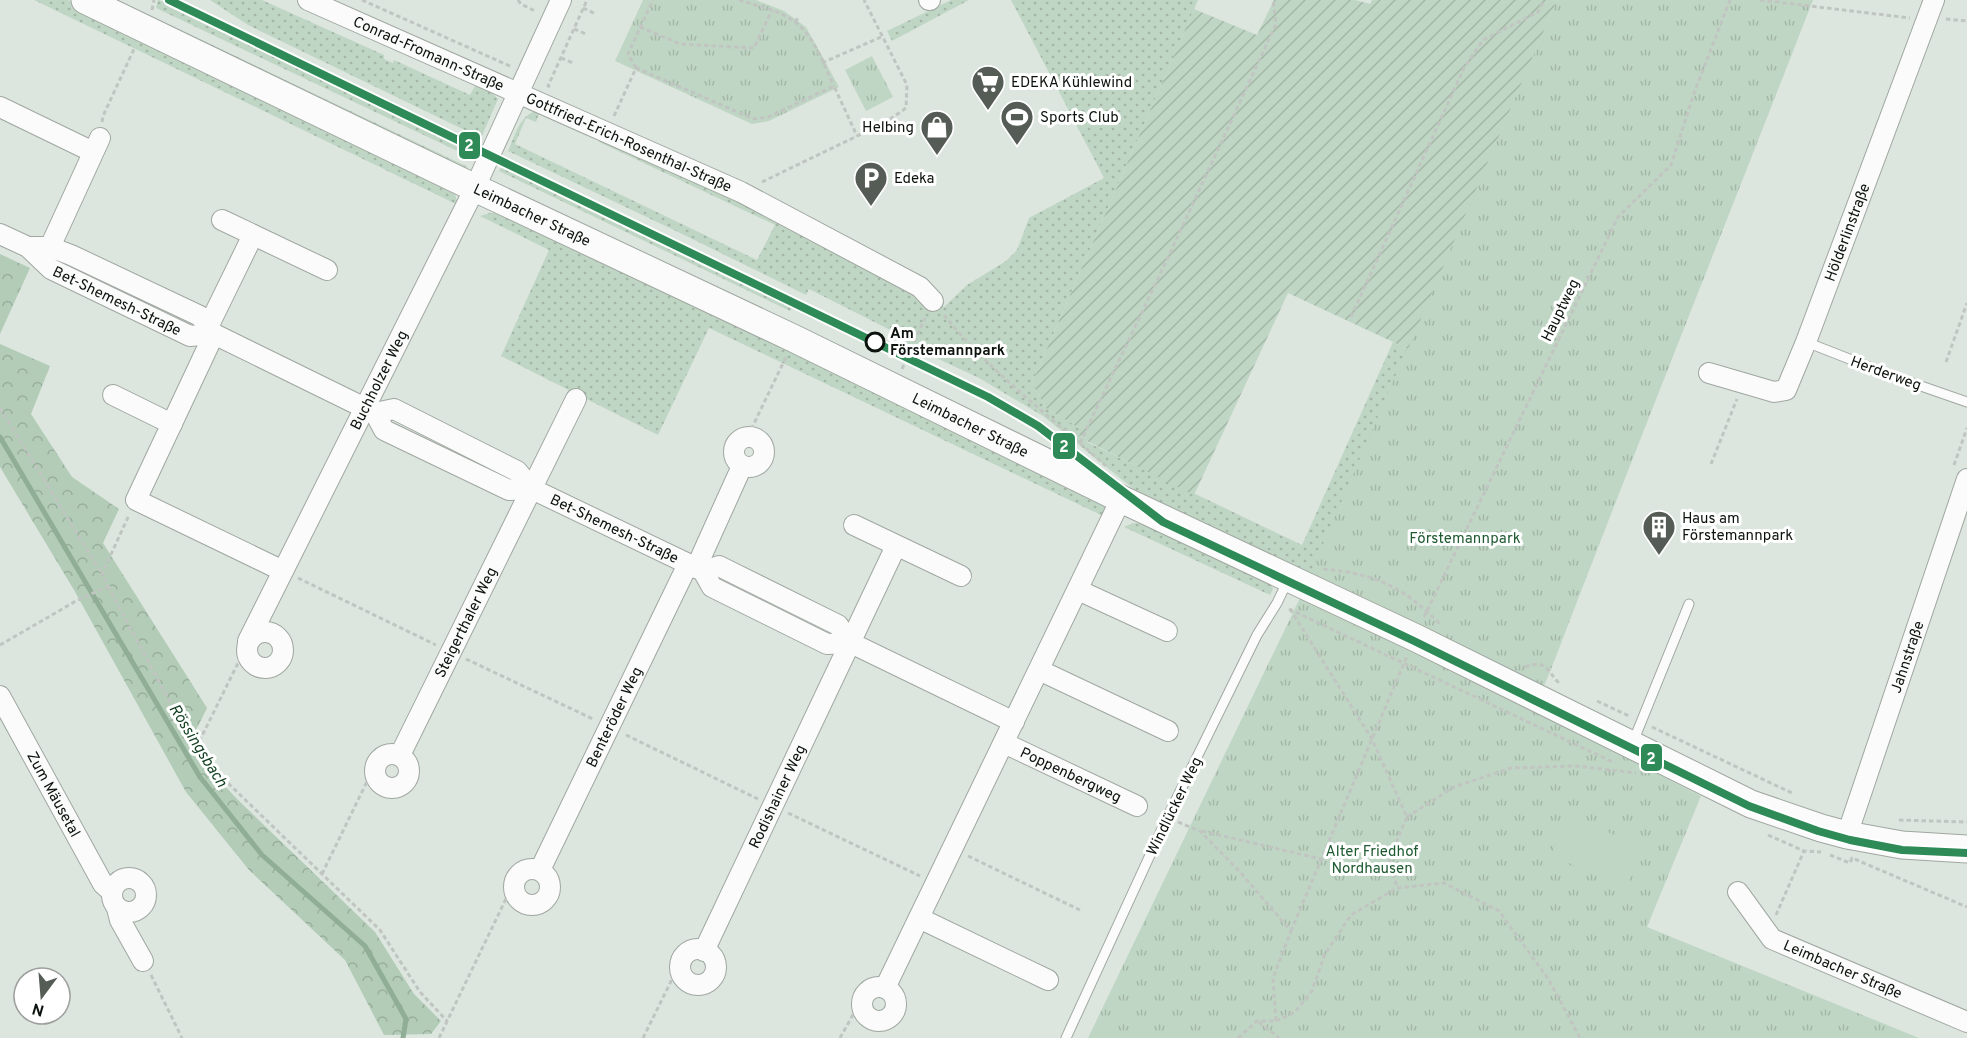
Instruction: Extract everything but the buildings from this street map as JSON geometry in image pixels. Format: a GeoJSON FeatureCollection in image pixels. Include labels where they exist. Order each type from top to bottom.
{"type":"FeatureCollection","features":[{"type":"Feature","properties":{"kind":"street","name":"Leimbacher Straße"},"geometry":{"type":"LineString","coordinates":[[85,0],[795,339],[1121,499],[1416,638],[1628,749],[1751,804],[1810,825],[1847,835],[1902,845],[1967,849]]}},
{"type":"Feature","properties":{"kind":"street","name":"Conrad-Fromann-Straße"},"geometry":{"type":"LineString","coordinates":[[308,0],[517,93]]}},
{"type":"Feature","properties":{"kind":"street","name":"Conrad-Fromann-Straße"},"geometry":{"type":"LineString","coordinates":[[475,188],[561,0]]}},
{"type":"Feature","properties":{"kind":"street","name":"Hölderlinstraße"},"geometry":{"type":"LineString","coordinates":[[1709,373],[1774,392],[1786,390],[1934,0]]}},
{"type":"Feature","properties":{"kind":"street","name":"Gottfried-Erich-Rosenthal-Straße"},"geometry":{"type":"LineString","coordinates":[[517,93],[741,192],[920,286],[933,301]]}},
{"type":"Feature","properties":{"kind":"street"},"geometry":{"type":"LineString","coordinates":[[0,106],[97,145]]}},
{"type":"Feature","properties":{"kind":"street","name":"Bet-Shemesh-Straße"},"geometry":{"type":"LineString","coordinates":[[50,247],[97,145]]}},
{"type":"Feature","properties":{"kind":"street","name":"Buchholzer Weg"},"geometry":{"type":"LineString","coordinates":[[248,642],[283,571],[371,411],[475,188]]}},
{"type":"Feature","properties":{"kind":"street"},"geometry":{"type":"LineString","coordinates":[[222,220],[327,270]]}},
{"type":"Feature","properties":{"kind":"street","name":"Bet-Shemesh-Straße"},"geometry":{"type":"LineString","coordinates":[[0,234],[28,247],[51,269],[190,336],[211,331]]}},
{"type":"Feature","properties":{"kind":"street"},"geometry":{"type":"LineString","coordinates":[[253,234],[172,424],[136,500],[283,571]]}},
{"type":"Feature","properties":{"kind":"street","name":"Bet-Shemesh-Straße"},"geometry":{"type":"LineString","coordinates":[[28,247],[50,247],[71,255],[200,316],[211,331],[371,411],[384,430],[509,490],[532,489],[695,568],[712,587],[828,644],[851,643],[1014,722]]}},
{"type":"Feature","properties":{"kind":"street"},"geometry":{"type":"LineString","coordinates":[[113,395],[172,424]]}},
{"type":"Feature","properties":{"kind":"street","name":"Bet-Shemesh-Straße"},"geometry":{"type":"LineString","coordinates":[[532,489],[576,399]]}},
{"type":"Feature","properties":{"kind":"street","name":"Bet-Shemesh-Straße"},"geometry":{"type":"LineString","coordinates":[[695,568],[742,466],[753,467],[764,457],[764,447],[761,442],[748,436]]}},
{"type":"Feature","properties":{"kind":"street","name":"Jahnstraße"},"geometry":{"type":"LineString","coordinates":[[1847,835],[1961,514],[1967,479]]}},
{"type":"Feature","properties":{"kind":"street","name":"Steigerthaler Weg"},"geometry":{"type":"LineString","coordinates":[[400,755],[532,489]]}},
{"type":"Feature","properties":{"kind":"street","name":"Poppenbergweg"},"geometry":{"type":"LineString","coordinates":[[885,988],[1121,499]]}},
{"type":"Feature","properties":{"kind":"street"},"geometry":{"type":"LineString","coordinates":[[854,525],[960,576]]}},
{"type":"Feature","properties":{"kind":"street"},"geometry":{"type":"LineString","coordinates":[[851,643],[896,546]]}},
{"type":"Feature","properties":{"kind":"street","name":"Benteröder Weg"},"geometry":{"type":"LineString","coordinates":[[540,870],[695,568]]}},
{"type":"Feature","properties":{"kind":"street"},"geometry":{"type":"LineString","coordinates":[[1078,590],[1167,631]]}},
{"type":"Feature","properties":{"kind":"street","name":"Rodishainer Weg"},"geometry":{"type":"LineString","coordinates":[[704,951],[851,643]]}},
{"type":"Feature","properties":{"kind":"street"},"geometry":{"type":"LineString","coordinates":[[1039,670],[1168,731]]}},
{"type":"Feature","properties":{"kind":"street","name":"Zum Mäusetal"},"geometry":{"type":"LineString","coordinates":[[0,696],[103,884],[115,900],[120,920],[143,962]]}},
{"type":"Feature","properties":{"kind":"street","name":"Poppenbergweg"},"geometry":{"type":"LineString","coordinates":[[1004,743],[1137,806]]}},
{"type":"Feature","properties":{"kind":"street"},"geometry":{"type":"LineString","coordinates":[[385,754],[400,755],[408,764],[409,776],[397,788],[385,787],[376,779],[377,761],[385,754]]}},
{"type":"Feature","properties":{"kind":"street"},"geometry":{"type":"LineString","coordinates":[[540,870],[548,879],[550,891],[544,902],[532,906],[521,902],[514,892],[515,880],[523,871],[540,870]]}},
{"type":"Feature","properties":{"kind":"street","name":"Leimbacher Straße"},"geometry":{"type":"LineString","coordinates":[[1738,892],[1772,939],[1967,1022]]}},
{"type":"Feature","properties":{"kind":"street"},"geometry":{"type":"LineString","coordinates":[[919,918],[1048,980]]}},
{"type":"Feature","properties":{"kind":"street"},"geometry":{"type":"LineString","coordinates":[[704,951],[713,958],[716,969],[711,979],[702,985],[690,984],[680,970],[682,959],[689,952],[704,951]]}},
{"type":"Feature","properties":{"kind":"street"},"geometry":{"type":"LineString","coordinates":[[873,988],[885,988],[893,993],[896,1004],[892,1015],[883,1021],[872,1019],[863,1011],[864,995],[873,988]]}},
{"type":"Feature","properties":{"kind":"lane","name":"Herderweg"},"geometry":{"type":"LineString","coordinates":[[1806,342],[1967,402]]}},
{"type":"Feature","properties":{"kind":"lane","name":"Windlücker Weg"},"geometry":{"type":"LineString","coordinates":[[1066,1038],[1167,818],[1257,635],[1277,603],[1289,577]]}},
{"type":"Feature","properties":{"kind":"lane"},"geometry":{"type":"LineString","coordinates":[[1628,749],[1689,604]]}},
{"type":"Feature","properties":{"kind":"path"},"geometry":{"type":"LineString","coordinates":[[97,145],[103,116],[144,28],[154,0]]}},
{"type":"Feature","properties":{"kind":"path"},"geometry":{"type":"LineString","coordinates":[[362,0],[557,91]]}},
{"type":"Feature","properties":{"kind":"path"},"geometry":{"type":"LineString","coordinates":[[548,86],[587,0]]}},
{"type":"Feature","properties":{"kind":"path"},"geometry":{"type":"LineString","coordinates":[[653,0],[628,54],[636,69],[754,119],[768,117],[834,86]]}},
{"type":"Feature","properties":{"kind":"path"},"geometry":{"type":"LineString","coordinates":[[739,0],[772,10],[795,22],[806,33],[857,136]]}},
{"type":"Feature","properties":{"kind":"path"},"geometry":{"type":"LineString","coordinates":[[754,178],[762,182],[886,122],[906,108],[907,85],[864,0]]}},
{"type":"Feature","properties":{"kind":"path"},"geometry":{"type":"LineString","coordinates":[[1080,443],[1276,24],[1273,0]]}},
{"type":"Feature","properties":{"kind":"path"},"geometry":{"type":"LineString","coordinates":[[1352,317],[1464,68],[1483,40],[1538,12],[1544,0]]}},
{"type":"Feature","properties":{"kind":"path","name":"Hauptweg"},"geometry":{"type":"LineString","coordinates":[[1276,1021],[1273,978],[1427,611],[1618,217],[1671,165],[1694,93],[1730,0]]}},
{"type":"Feature","properties":{"kind":"path"},"geometry":{"type":"LineString","coordinates":[[1760,0],[1928,20],[1967,21]]}},
{"type":"Feature","properties":{"kind":"path"},"geometry":{"type":"LineString","coordinates":[[584,8],[596,14]]}},
{"type":"Feature","properties":{"kind":"path"},"geometry":{"type":"LineString","coordinates":[[640,27],[680,44],[754,48],[772,10]]}},
{"type":"Feature","properties":{"kind":"path"},"geometry":{"type":"LineString","coordinates":[[795,22],[799,17]]}},
{"type":"Feature","properties":{"kind":"path"},"geometry":{"type":"LineString","coordinates":[[574,29],[586,34]]}},
{"type":"Feature","properties":{"kind":"path"},"geometry":{"type":"LineString","coordinates":[[822,63],[881,37]]}},
{"type":"Feature","properties":{"kind":"path"},"geometry":{"type":"LineString","coordinates":[[814,46],[819,44]]}},
{"type":"Feature","properties":{"kind":"path"},"geometry":{"type":"LineString","coordinates":[[561,58],[573,63]]}},
{"type":"Feature","properties":{"kind":"path"},"geometry":{"type":"LineString","coordinates":[[613,117],[636,69]]}},
{"type":"Feature","properties":{"kind":"path"},"geometry":{"type":"LineString","coordinates":[[902,371],[933,301],[956,330],[1006,380],[1107,468]]}},
{"type":"Feature","properties":{"kind":"path"},"geometry":{"type":"LineString","coordinates":[[1946,362],[1967,303]]}},
{"type":"Feature","properties":{"kind":"path"},"geometry":{"type":"LineString","coordinates":[[748,436],[795,339]]}},
{"type":"Feature","properties":{"kind":"path"},"geometry":{"type":"LineString","coordinates":[[1711,464],[1743,384]]}},
{"type":"Feature","properties":{"kind":"path"},"geometry":{"type":"LineString","coordinates":[[0,408],[102,574],[195,748],[232,787],[380,930],[408,976],[447,1021]]}},
{"type":"Feature","properties":{"kind":"path"},"geometry":{"type":"LineString","coordinates":[[102,574],[136,500]]}},
{"type":"Feature","properties":{"kind":"path"},"geometry":{"type":"LineString","coordinates":[[1319,569],[1354,572],[1390,584],[1427,611],[1447,630]]}},
{"type":"Feature","properties":{"kind":"path"},"geometry":{"type":"LineString","coordinates":[[0,645],[82,598],[108,586]]}},
{"type":"Feature","properties":{"kind":"path"},"geometry":{"type":"LineString","coordinates":[[1277,603],[1404,663],[1628,749],[1795,795]]}},
{"type":"Feature","properties":{"kind":"path"},"geometry":{"type":"LineString","coordinates":[[1289,609],[1372,740],[1407,817]]}},
{"type":"Feature","properties":{"kind":"path"},"geometry":{"type":"LineString","coordinates":[[195,748],[248,642]]}},
{"type":"Feature","properties":{"kind":"path"},"geometry":{"type":"LineString","coordinates":[[1519,669],[1535,663],[1547,666],[1557,682],[1568,687]]}},
{"type":"Feature","properties":{"kind":"path"},"geometry":{"type":"LineString","coordinates":[[1397,888],[1389,860],[1407,817],[1454,787],[1511,768],[1576,766],[1636,773],[1628,749],[1589,697]]}},
{"type":"Feature","properties":{"kind":"path"},"geometry":{"type":"LineString","coordinates":[[322,874],[377,761]]}},
{"type":"Feature","properties":{"kind":"path"},"geometry":{"type":"LineString","coordinates":[[1167,818],[1200,831],[1322,859]]}},
{"type":"Feature","properties":{"kind":"path"},"geometry":{"type":"LineString","coordinates":[[1889,820],[1967,822]]}},
{"type":"Feature","properties":{"kind":"path"},"geometry":{"type":"LineString","coordinates":[[1200,831],[1240,872],[1291,931]]}},
{"type":"Feature","properties":{"kind":"path"},"geometry":{"type":"LineString","coordinates":[[1762,832],[1804,851],[1824,852],[1850,863],[1852,858],[1967,907]]}},
{"type":"Feature","properties":{"kind":"path"},"geometry":{"type":"LineString","coordinates":[[953,848],[1080,910]]}},
{"type":"Feature","properties":{"kind":"path"},"geometry":{"type":"LineString","coordinates":[[1768,933],[1804,851]]}},
{"type":"Feature","properties":{"kind":"path"},"geometry":{"type":"LineString","coordinates":[[438,1038],[515,880]]}},
{"type":"Feature","properties":{"kind":"path"},"geometry":{"type":"LineString","coordinates":[[1238,1038],[1257,1021],[1276,1021],[1294,1012],[1312,991],[1325,954],[1351,915],[1397,888],[1444,883],[1498,911],[1549,980],[1580,1038]]}},
{"type":"Feature","properties":{"kind":"path"},"geometry":{"type":"LineString","coordinates":[[643,1038],[682,959]]}},
{"type":"Feature","properties":{"kind":"path"},"geometry":{"type":"LineString","coordinates":[[143,962],[156,983],[182,1038]]}},
{"type":"Feature","properties":{"kind":"path"},"geometry":{"type":"LineString","coordinates":[[840,1038],[864,995]]}},
{"type":"Feature","properties":{"kind":"path"},"geometry":{"type":"LineString","coordinates":[[1257,1021],[1279,1038]]}},
{"type":"Feature","properties":{"kind":"green space"},"geometry":{"type":"Polygon","coordinates":[[[34,0],[68,0],[451,187],[458,205],[34,0]]]}},
{"type":"Feature","properties":{"kind":"green space"},"geometry":{"type":"Polygon","coordinates":[[[101,0],[118,0],[468,167],[464,169],[101,0]]]}},
{"type":"Feature","properties":{"kind":"green space"},"geometry":{"type":"Polygon","coordinates":[[[158,0],[474,153],[470,157],[156,8],[158,0]]]}},
{"type":"Feature","properties":{"kind":"green space"},"geometry":{"type":"Polygon","coordinates":[[[210,0],[262,0],[384,55],[384,59],[393,63],[394,60],[470,95],[476,84],[491,92],[498,99],[481,138],[248,25],[210,0]]]}},
{"type":"Feature","properties":{"kind":"green space"},"geometry":{"type":"Polygon","coordinates":[[[643,0],[756,0],[784,11],[806,27],[839,87],[769,121],[752,124],[615,61],[643,0]]]}},
{"type":"Feature","properties":{"kind":"green space"},"geometry":{"type":"Polygon","coordinates":[[[951,0],[969,0],[892,41],[887,31],[951,0]]]}},
{"type":"Feature","properties":{"kind":"green space"},"geometry":{"type":"Polygon","coordinates":[[[1011,0],[1198,0],[1032,383],[1046,408],[1082,429],[1087,442],[1302,545],[1393,342],[1408,349],[1309,578],[1151,503],[1043,416],[979,378],[902,342],[904,337],[809,289],[806,295],[508,151],[525,117],[536,111],[589,132],[587,136],[539,114],[536,122],[526,118],[515,144],[757,260],[775,225],[599,142],[601,138],[778,219],[944,307],[967,285],[1006,261],[1017,250],[1029,218],[1104,178],[1011,0]]]}},
{"type":"Feature","properties":{"kind":"green space"},"geometry":{"type":"Polygon","coordinates":[[[1274,0],[1355,0],[1370,4],[1372,0],[1557,0],[1408,349],[1288,293],[1194,495],[1079,437],[1081,429],[1046,408],[1032,383],[1194,9],[1257,35],[1274,0]]]}},
{"type":"Feature","properties":{"kind":"green space"},"geometry":{"type":"Polygon","coordinates":[[[1557,0],[1813,0],[1550,672],[1533,710],[1701,796],[1647,927],[1919,1038],[1088,1038],[1299,600],[1557,0]]]}},
{"type":"Feature","properties":{"kind":"green space"},"geometry":{"type":"Polygon","coordinates":[[[872,56],[893,97],[866,111],[845,70],[872,56]]]}},
{"type":"Feature","properties":{"kind":"green space"},"geometry":{"type":"Polygon","coordinates":[[[502,166],[793,306],[790,311],[499,171],[502,166]]]}},
{"type":"Feature","properties":{"kind":"green space"},"geometry":{"type":"Polygon","coordinates":[[[490,213],[508,218],[510,213],[1098,498],[1105,508],[1105,517],[709,328],[658,435],[501,356],[549,250],[480,216],[490,213]]]}},
{"type":"Feature","properties":{"kind":"green space"},"geometry":{"type":"Polygon","coordinates":[[[0,254],[30,268],[0,334],[0,254]]]}},
{"type":"Feature","properties":{"kind":"green space"},"geometry":{"type":"Polygon","coordinates":[[[0,344],[50,366],[31,414],[72,477],[119,509],[103,543],[207,708],[188,746],[237,799],[375,932],[414,994],[441,1021],[431,1034],[384,1035],[345,960],[249,870],[186,792],[74,590],[0,467],[0,344]]]}},
{"type":"Feature","properties":{"kind":"green space"},"geometry":{"type":"Polygon","coordinates":[[[1133,523],[1142,524],[1268,579],[1273,589],[1270,595],[1124,527],[1133,523]]]}},
{"type":"Feature","properties":{"kind":"green space"},"geometry":{"type":"Polygon","coordinates":[[[1568,815],[1644,848],[1626,888],[1551,855],[1568,815]]]}},
{"type":"Feature","properties":{"kind":"waterway","name":"Rössingsbach"},"geometry":{"type":"LineString","coordinates":[[0,437],[200,777],[262,855],[365,946],[406,1019],[403,1038]]}},
{"type":"Feature","properties":{"kind":"transit line","name":"2"},"geometry":{"type":"LineString","coordinates":[[169,0],[988,397],[1038,426],[1163,522],[1414,641],[1749,806],[1850,840],[1902,850],[1967,853]]}},
{"type":"Feature","properties":{"kind":"place","name":"EDEKA Kühlewind"},"geometry":{"type":"Point","coordinates":[988,111]}},
{"type":"Feature","properties":{"kind":"place","name":"Sports Club"},"geometry":{"type":"Point","coordinates":[1017,146]}},
{"type":"Feature","properties":{"kind":"place","name":"Helbing"},"geometry":{"type":"Point","coordinates":[937,156]}},
{"type":"Feature","properties":{"kind":"place","name":"Edeka"},"geometry":{"type":"Point","coordinates":[871,207]}},
{"type":"Feature","properties":{"kind":"place","name":"Am Förstemannpark"},"geometry":{"type":"Point","coordinates":[875,342]}},
{"type":"Feature","properties":{"kind":"place","name":"Haus am Förstemannpark"},"geometry":{"type":"Point","coordinates":[1659,556]}},
{"type":"Feature","properties":{"kind":"park label","name":"Förstemannpark"},"geometry":{"type":"Point","coordinates":[1465,538]}},
{"type":"Feature","properties":{"kind":"park label","name":"Alter Friedhof Nordhausen"},"geometry":{"type":"Point","coordinates":[1372,860]}}]}
